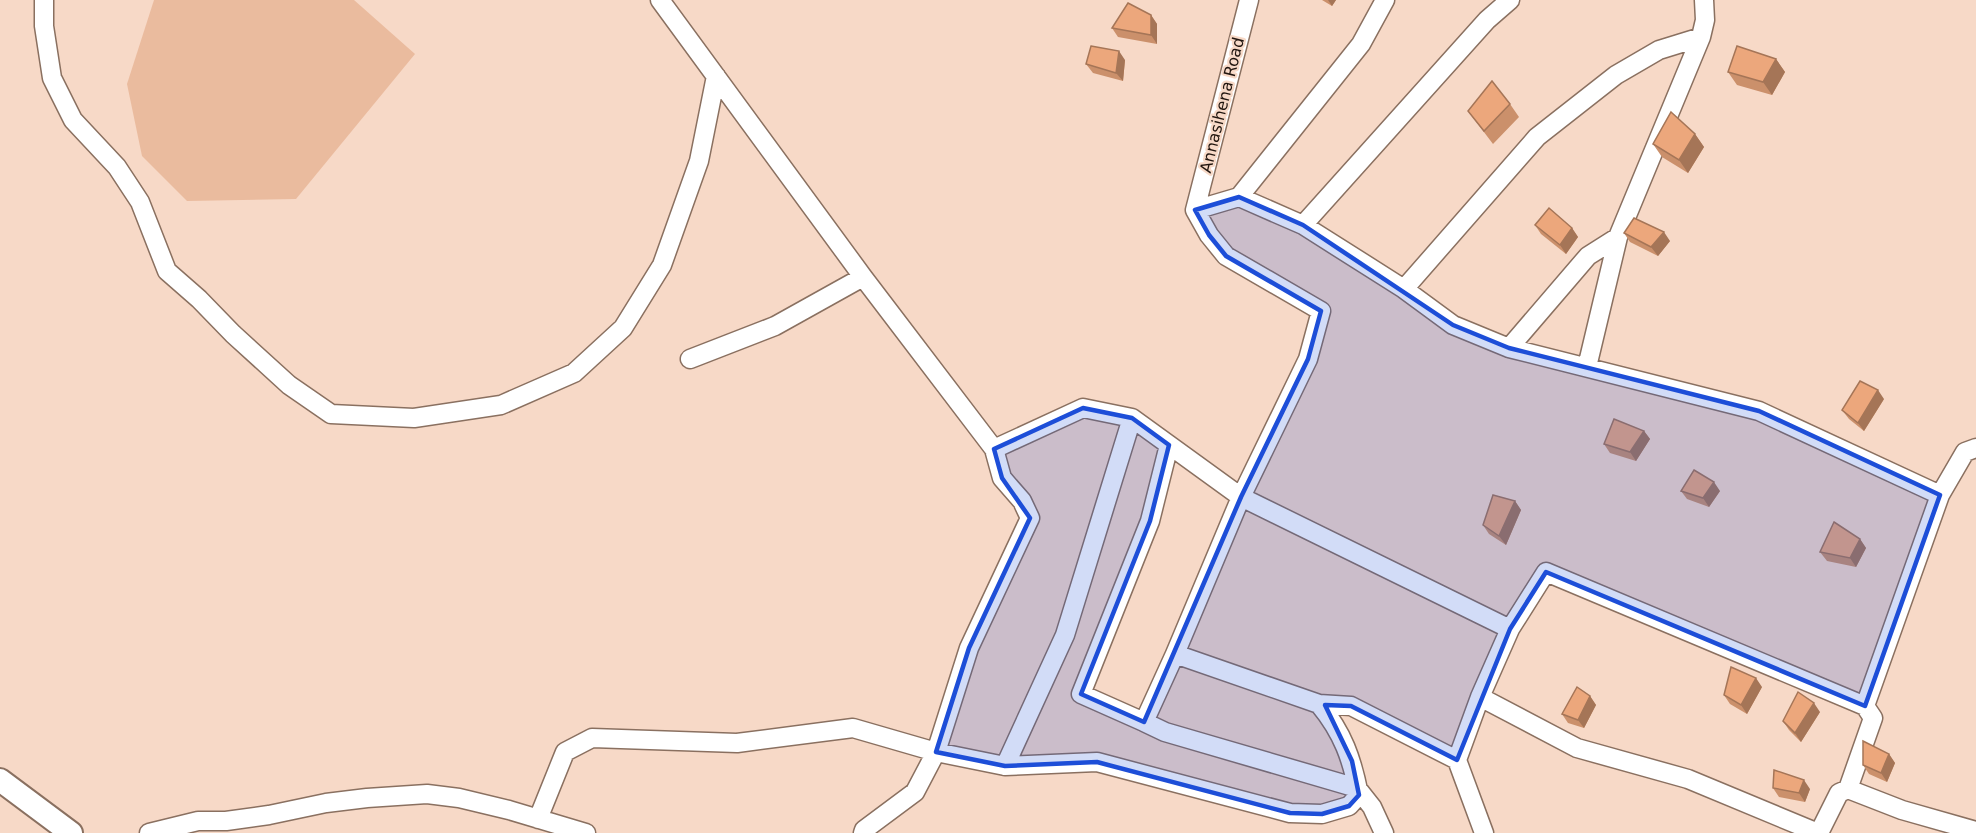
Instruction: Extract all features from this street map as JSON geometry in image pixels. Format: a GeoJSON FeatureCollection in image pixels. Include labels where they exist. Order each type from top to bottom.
{"type":"FeatureCollection","features":[{"type":"Feature","properties":{"kind":"street"},"geometry":{"type":"LineString","coordinates":[[44,0],[44,26],[52,78],[73,120],[117,167],[140,202],[167,271],[289,385],[331,414],[414,418],[501,405],[574,373],[623,328],[662,265],[699,161],[716,76]]}},
{"type":"Feature","properties":{"kind":"street"},"geometry":{"type":"LineString","coordinates":[[660,0],[862,277],[994,450],[1002,478],[1022,501],[1030,518],[969,648],[936,752],[915,792],[863,833]]}},
{"type":"Feature","properties":{"kind":"street","name":"Annasihena Road"},"geometry":{"type":"LineString","coordinates":[[1195,210],[1248,0]]}},
{"type":"Feature","properties":{"kind":"street"},"geometry":{"type":"LineString","coordinates":[[1143,722],[1175,654],[1241,497],[1308,359],[1321,311],[1226,255],[1209,235],[1195,210],[1239,197],[1361,44],[1385,0]]}},
{"type":"Feature","properties":{"kind":"street"},"geometry":{"type":"LineString","coordinates":[[1304,225],[1487,20],[1510,0]]}},
{"type":"Feature","properties":{"kind":"street"},"geometry":{"type":"LineString","coordinates":[[1587,367],[1617,237],[1701,37],[1705,20],[1704,0]]}},
{"type":"Feature","properties":{"kind":"street"},"geometry":{"type":"LineString","coordinates":[[1404,289],[1537,137],[1616,75],[1659,50],[1701,37]]}},
{"type":"Feature","properties":{"kind":"street"},"geometry":{"type":"LineString","coordinates":[[1239,197],[1304,225],[1404,289],[1453,325],[1509,348],[1759,411],[1940,495]]}},
{"type":"Feature","properties":{"kind":"street"},"geometry":{"type":"LineString","coordinates":[[1509,348],[1588,256],[1617,237]]}},
{"type":"Feature","properties":{"kind":"street"},"geometry":{"type":"LineString","coordinates":[[690,359],[775,326],[862,277]]}},
{"type":"Feature","properties":{"kind":"street"},"geometry":{"type":"LineString","coordinates":[[994,450],[1083,408],[1132,418],[1241,497],[1510,630]]}},
{"type":"Feature","properties":{"kind":"street"},"geometry":{"type":"LineString","coordinates":[[1005,766],[1065,635],[1132,418]]}},
{"type":"Feature","properties":{"kind":"street"},"geometry":{"type":"LineString","coordinates":[[1169,445],[1150,521],[1081,694],[1165,732],[1357,788],[1372,807],[1383,833]]}},
{"type":"Feature","properties":{"kind":"street"},"geometry":{"type":"LineString","coordinates":[[1864,706],[1940,495],[1965,452],[1976,448]]}},
{"type":"Feature","properties":{"kind":"street"},"geometry":{"type":"LineString","coordinates":[[1484,833],[1457,760],[1479,697],[1510,630],[1546,572],[1864,706],[1873,718],[1848,789]]}},
{"type":"Feature","properties":{"kind":"street"},"geometry":{"type":"LineString","coordinates":[[1175,654],[1319,704],[1351,706],[1457,760]]}},
{"type":"Feature","properties":{"kind":"street"},"geometry":{"type":"LineString","coordinates":[[1479,697],[1577,748],[1688,779],[1819,833],[1839,793],[1848,789],[1902,810],[1975,829]]}},
{"type":"Feature","properties":{"kind":"street"},"geometry":{"type":"LineString","coordinates":[[538,819],[566,752],[592,738],[737,743],[853,728],[936,752],[1005,766],[1097,762],[1290,813],[1322,814],[1349,806],[1359,795],[1352,761],[1333,721],[1319,704]]}},
{"type":"Feature","properties":{"kind":"street"},"geometry":{"type":"LineString","coordinates":[[0,780],[71,833]]}},
{"type":"Feature","properties":{"kind":"street"},"geometry":{"type":"LineString","coordinates":[[149,833],[198,821],[226,821],[269,815],[326,803],[428,794],[459,798],[586,833]]}},
{"type":"Feature","properties":{"kind":"highlighted area"},"geometry":{"type":"Polygon","coordinates":[[[1239,197],[1303,225],[1453,325],[1509,348],[1759,411],[1940,495],[1865,706],[1546,572],[1510,629],[1457,760],[1351,706],[1325,705],[1352,761],[1359,795],[1349,806],[1322,814],[1290,813],[1097,762],[1005,766],[936,752],[969,648],[1030,518],[1002,478],[994,449],[1083,408],[1132,418],[1169,445],[1150,521],[1081,694],[1144,722],[1241,497],[1308,359],[1321,311],[1226,256],[1209,235],[1195,210],[1239,197]]]}},
{"type":"Feature","properties":{"kind":"shaded area"},"geometry":{"type":"Polygon","coordinates":[[[154,0],[354,0],[415,54],[296,199],[187,201],[142,156],[127,84],[154,0]]]}},
{"type":"Feature","properties":{"kind":"building"},"geometry":{"type":"Polygon","coordinates":[[[1128,3],[1151,15],[1151,35],[1112,28],[1128,3]]]}},
{"type":"Feature","properties":{"kind":"building"},"geometry":{"type":"Polygon","coordinates":[[[1091,46],[1119,51],[1116,73],[1086,64],[1091,46]]]}},
{"type":"Feature","properties":{"kind":"building"},"geometry":{"type":"Polygon","coordinates":[[[1737,46],[1776,59],[1763,82],[1728,72],[1737,46]]]}},
{"type":"Feature","properties":{"kind":"building"},"geometry":{"type":"Polygon","coordinates":[[[1492,81],[1510,104],[1484,131],[1468,111],[1492,81]]]}},
{"type":"Feature","properties":{"kind":"building"},"geometry":{"type":"Polygon","coordinates":[[[1671,112],[1695,134],[1679,160],[1653,144],[1671,112]]]}},
{"type":"Feature","properties":{"kind":"building"},"geometry":{"type":"Polygon","coordinates":[[[1549,208],[1572,228],[1560,245],[1535,225],[1549,208]]]}},
{"type":"Feature","properties":{"kind":"building"},"geometry":{"type":"Polygon","coordinates":[[[1634,218],[1664,232],[1651,247],[1624,233],[1634,218]]]}},
{"type":"Feature","properties":{"kind":"building"},"geometry":{"type":"Polygon","coordinates":[[[1860,381],[1878,390],[1858,423],[1842,410],[1860,381]]]}},
{"type":"Feature","properties":{"kind":"building"},"geometry":{"type":"Polygon","coordinates":[[[1614,419],[1644,431],[1630,452],[1604,444],[1614,419]]]}},
{"type":"Feature","properties":{"kind":"building"},"geometry":{"type":"Polygon","coordinates":[[[1694,470],[1714,482],[1703,498],[1681,491],[1694,470]]]}},
{"type":"Feature","properties":{"kind":"building"},"geometry":{"type":"Polygon","coordinates":[[[1493,495],[1515,501],[1499,536],[1483,525],[1493,495]]]}},
{"type":"Feature","properties":{"kind":"building"},"geometry":{"type":"Polygon","coordinates":[[[1834,522],[1860,539],[1850,558],[1820,552],[1834,522]]]}},
{"type":"Feature","properties":{"kind":"building"},"geometry":{"type":"Polygon","coordinates":[[[1731,667],[1756,678],[1741,705],[1724,695],[1731,667]]]}},
{"type":"Feature","properties":{"kind":"building"},"geometry":{"type":"Polygon","coordinates":[[[1577,687],[1590,696],[1578,720],[1562,714],[1577,687]]]}},
{"type":"Feature","properties":{"kind":"building"},"geometry":{"type":"Polygon","coordinates":[[[1798,692],[1814,703],[1795,733],[1783,721],[1798,692]]]}},
{"type":"Feature","properties":{"kind":"building"},"geometry":{"type":"Polygon","coordinates":[[[1863,741],[1889,754],[1881,773],[1863,765],[1863,741]]]}},
{"type":"Feature","properties":{"kind":"building"},"geometry":{"type":"Polygon","coordinates":[[[1774,770],[1804,780],[1799,793],[1773,788],[1774,770]]]}}]}
